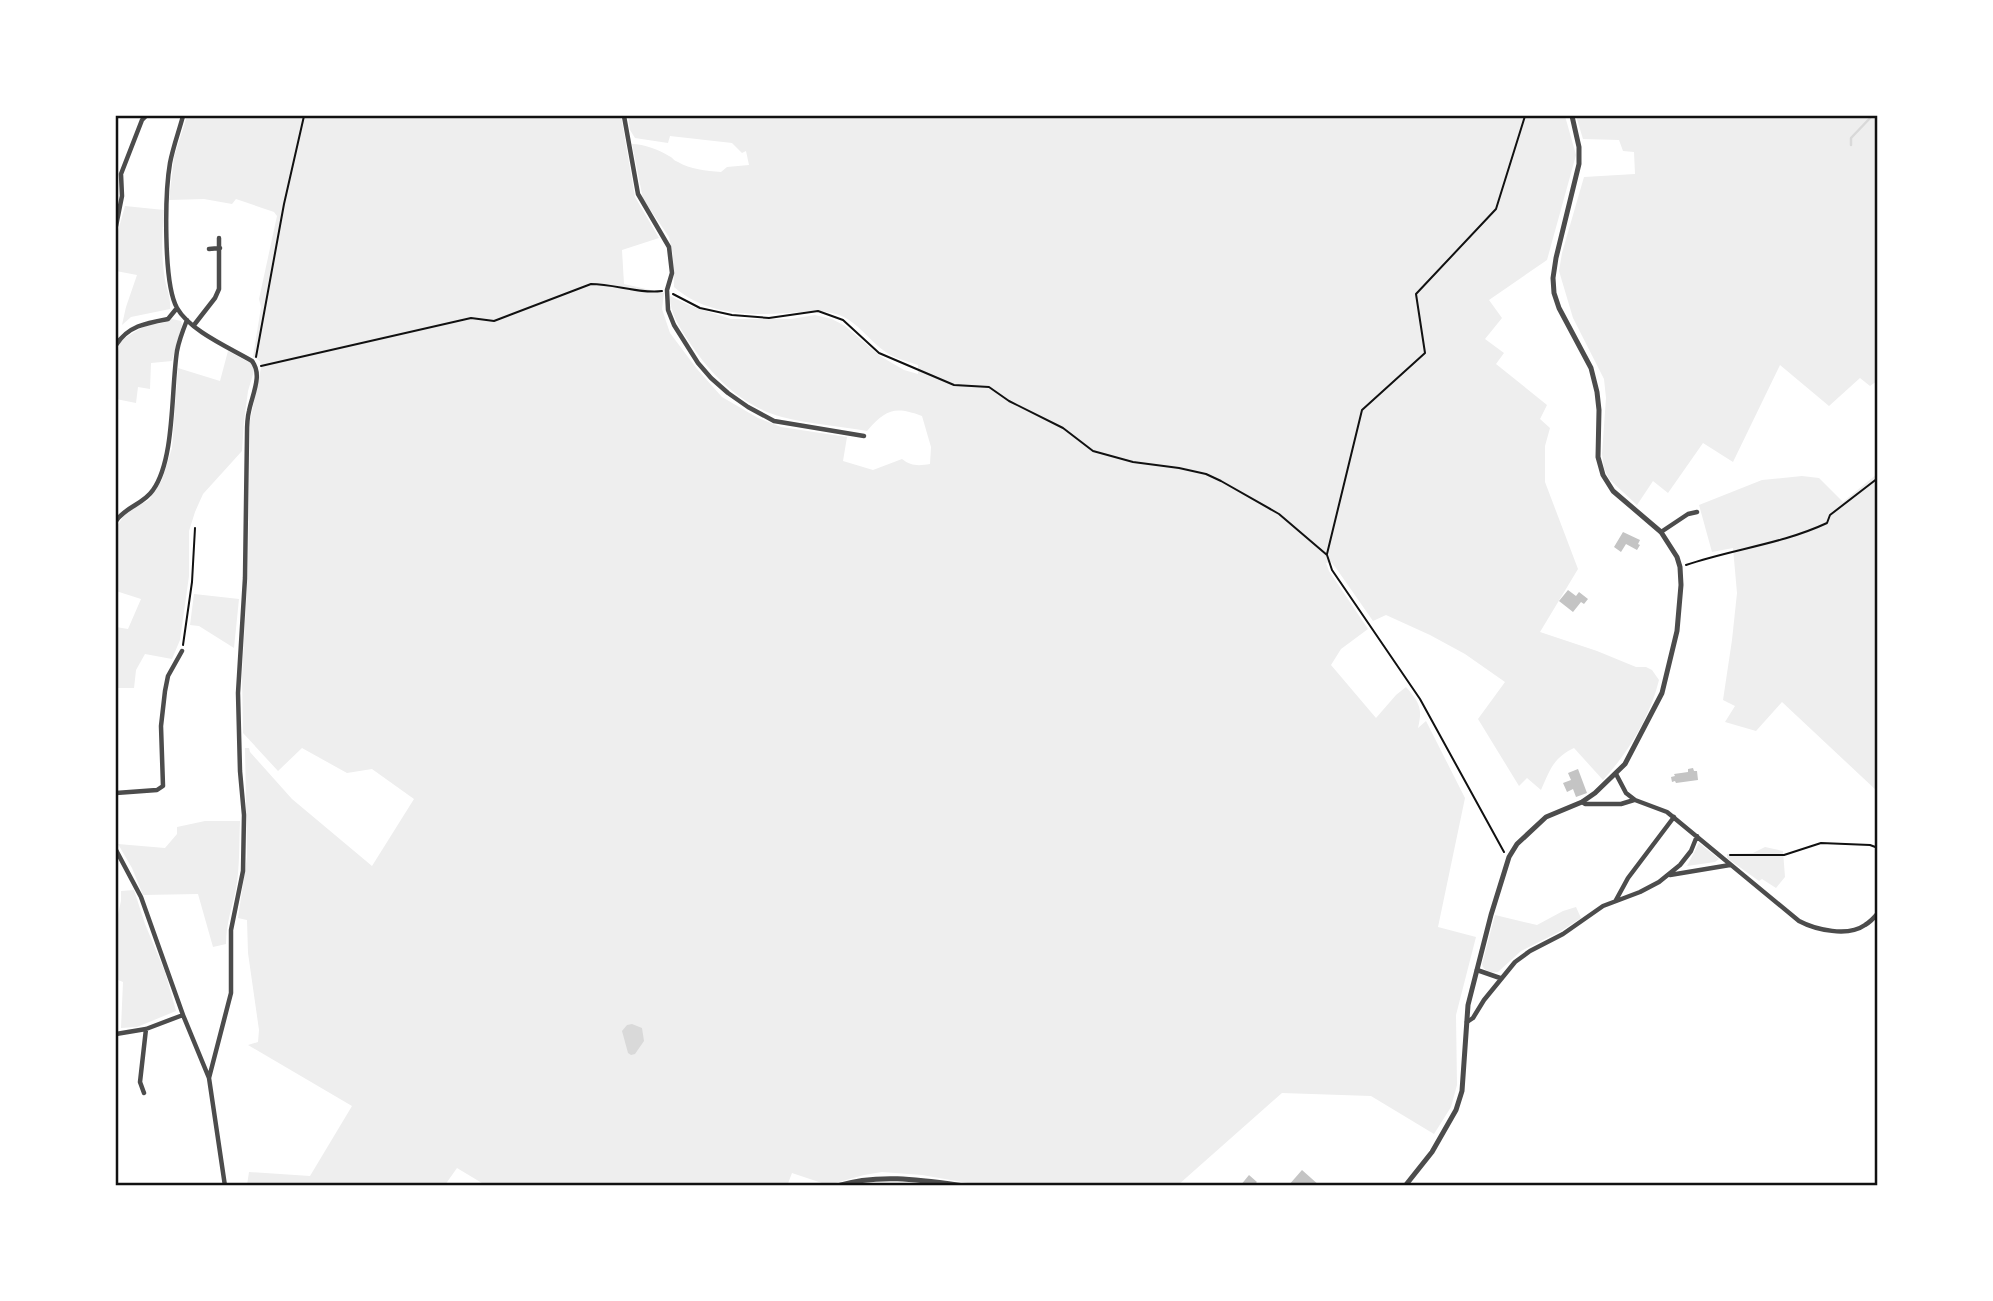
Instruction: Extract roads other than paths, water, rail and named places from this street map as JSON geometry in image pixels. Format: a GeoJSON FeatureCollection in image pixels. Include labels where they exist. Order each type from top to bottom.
{"type":"FeatureCollection","features":[{"type":"Feature","properties":{"kind":"street"},"geometry":{"type":"LineString","coordinates":[[183,116],[167,182],[169,285],[177,308],[187,320],[215,341],[255,364],[257,380],[248,414],[245,578],[238,693],[244,815],[243,871],[231,930],[231,993],[209,1079]]}},
{"type":"Feature","properties":{"kind":"street"},"geometry":{"type":"LineString","coordinates":[[624,116],[638,194],[669,247],[672,273],[667,290],[668,310],[679,335],[698,363],[727,393],[775,421],[864,436]]}},
{"type":"Feature","properties":{"kind":"street"},"geometry":{"type":"LineString","coordinates":[[1405,1185],[1432,1152],[1456,1110],[1462,1091],[1466,1022],[1476,970],[1509,857],[1517,844],[1546,817],[1582,802],[1625,764],[1662,693],[1676,631],[1681,585],[1680,567],[1673,548],[1661,532],[1613,491],[1603,475],[1598,457],[1597,392],[1591,368],[1559,308],[1554,293],[1552,278],[1579,164],[1572,116]]}},
{"type":"Feature","properties":{"kind":"street"},"geometry":{"type":"LineString","coordinates":[[116,226],[122,196],[121,174],[144,117]]}},
{"type":"Feature","properties":{"kind":"street"},"geometry":{"type":"LineString","coordinates":[[194,325],[219,289],[219,238]]}},
{"type":"Feature","properties":{"kind":"street"},"geometry":{"type":"LineString","coordinates":[[209,249],[220,248]]}},
{"type":"Feature","properties":{"kind":"street"},"geometry":{"type":"LineString","coordinates":[[116,345],[122,335],[142,323],[168,319],[177,308]]}},
{"type":"Feature","properties":{"kind":"street"},"geometry":{"type":"LineString","coordinates":[[116,521],[121,513],[153,491],[162,473],[178,347],[187,320]]}},
{"type":"Feature","properties":{"kind":"street"},"geometry":{"type":"LineString","coordinates":[[1661,532],[1688,514],[1697,512]]}},
{"type":"Feature","properties":{"kind":"street"},"geometry":{"type":"LineString","coordinates":[[116,793],[157,790],[163,786],[161,726],[165,691],[168,676],[182,651]]}},
{"type":"Feature","properties":{"kind":"street"},"geometry":{"type":"LineString","coordinates":[[1616,774],[1626,793],[1635,800],[1657,807],[1674,817],[1799,921],[1809,926],[1835,931],[1852,930],[1866,925],[1878,913]]}},
{"type":"Feature","properties":{"kind":"street"},"geometry":{"type":"LineString","coordinates":[[1582,802],[1621,804],[1635,800]]}},
{"type":"Feature","properties":{"kind":"street"},"geometry":{"type":"LineString","coordinates":[[1615,900],[1628,878],[1674,817]]}},
{"type":"Feature","properties":{"kind":"street"},"geometry":{"type":"LineString","coordinates":[[1466,1022],[1473,1018],[1500,978],[1515,962],[1563,934],[1603,906],[1649,888],[1669,875],[1691,851],[1697,836]]}},
{"type":"Feature","properties":{"kind":"street"},"geometry":{"type":"LineString","coordinates":[[116,850],[141,897],[209,1079],[225,1185]]}},
{"type":"Feature","properties":{"kind":"street"},"geometry":{"type":"LineString","coordinates":[[1669,875],[1731,864]]}},
{"type":"Feature","properties":{"kind":"street"},"geometry":{"type":"LineString","coordinates":[[1476,970],[1500,978]]}},
{"type":"Feature","properties":{"kind":"street"},"geometry":{"type":"LineString","coordinates":[[116,1034],[146,1029],[183,1015]]}},
{"type":"Feature","properties":{"kind":"street"},"geometry":{"type":"LineString","coordinates":[[144,1093],[140,1082],[146,1029]]}},
{"type":"Feature","properties":{"kind":"street"},"geometry":{"type":"LineString","coordinates":[[837,1185],[886,1177],[965,1185]]}},
{"type":"Feature","properties":{"kind":"waterway"},"geometry":{"type":"LineString","coordinates":[[1851,145],[1851,138],[1872,116]]}}]}
